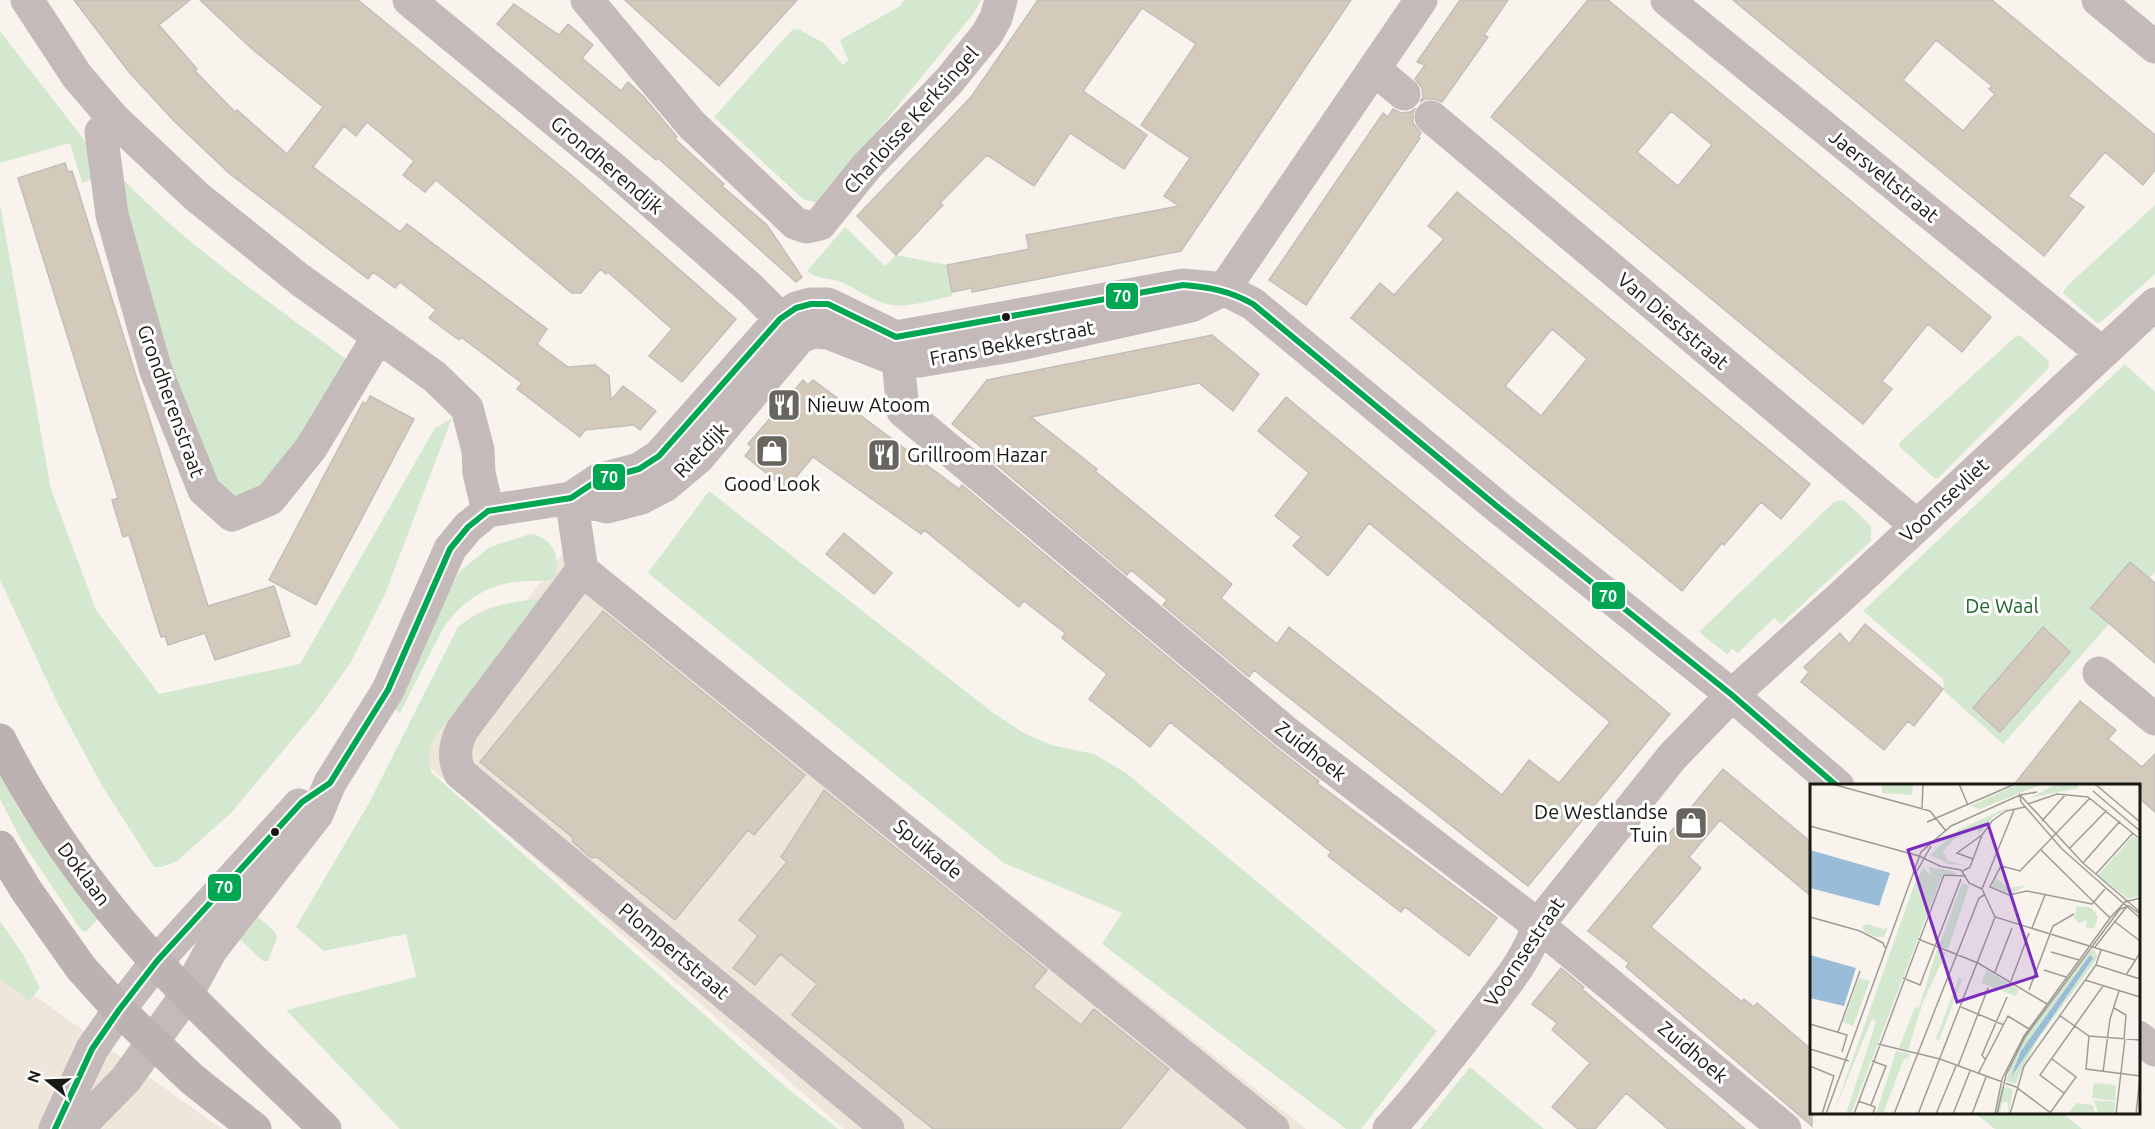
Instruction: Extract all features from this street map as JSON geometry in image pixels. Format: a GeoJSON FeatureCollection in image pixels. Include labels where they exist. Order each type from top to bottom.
{"type":"FeatureCollection","features":[{"type":"Feature","properties":{"kind":"main road","name":"Doklaan"},"geometry":{"type":"LineString","coordinates":[[0,740],[45,821],[71,859],[121,922],[186,994],[326,1129]]}},
{"type":"Feature","properties":{"kind":"main road"},"geometry":{"type":"LineString","coordinates":[[0,847],[26,890],[81,968],[119,1010],[153,1042],[192,1078],[255,1129]]}},
{"type":"Feature","properties":{"kind":"street"},"geometry":{"type":"LineString","coordinates":[[27,0],[77,76],[113,118],[196,196],[299,279],[435,377],[467,408],[478,450],[479,473],[488,511],[468,527],[450,549],[388,690],[330,783],[317,814],[211,950],[186,994],[126,1079],[77,1129]]}},
{"type":"Feature","properties":{"kind":"street","name":"Grondherendijk"},"geometry":{"type":"LineString","coordinates":[[409,0],[615,170],[750,288],[790,328]]}},
{"type":"Feature","properties":{"kind":"street","name":"Charloisse Kerksingel"},"geometry":{"type":"LineString","coordinates":[[589,2],[692,124],[795,223],[807,227],[820,224],[867,166],[949,81],[987,34],[996,18],[1001,0]]}},
{"type":"Feature","properties":{"kind":"street"},"geometry":{"type":"LineString","coordinates":[[1421,0],[1224,289],[1253,304],[1499,508],[1732,695],[1836,784]]}},
{"type":"Feature","properties":{"kind":"street","name":"Jaersveltstraat"},"geometry":{"type":"LineString","coordinates":[[1666,0],[2102,353]]}},
{"type":"Feature","properties":{"kind":"street"},"geometry":{"type":"LineString","coordinates":[[2098,0],[2155,47]]}},
{"type":"Feature","properties":{"kind":"street"},"geometry":{"type":"LineString","coordinates":[[1375,70],[1404,94]]}},
{"type":"Feature","properties":{"kind":"street","name":"Van Dieststraat"},"geometry":{"type":"LineString","coordinates":[[1431,117],[1916,525]]}},
{"type":"Feature","properties":{"kind":"street","name":"Grondherenstraat"},"geometry":{"type":"LineString","coordinates":[[113,118],[101,132],[112,215],[143,328],[156,371],[204,490],[232,515],[270,499],[311,448],[378,338]]}},
{"type":"Feature","properties":{"kind":"street","name":"Frans Bekkerstraat"},"geometry":{"type":"LineString","coordinates":[[896,348],[1183,285],[1224,289]]}},
{"type":"Feature","properties":{"kind":"street"},"geometry":{"type":"LineString","coordinates":[[790,328],[796,308],[811,304],[828,304],[896,348]]}},
{"type":"Feature","properties":{"kind":"street","name":"Voornsevliet"},"geometry":{"type":"LineString","coordinates":[[1732,695],[1844,594],[2155,304]]}},
{"type":"Feature","properties":{"kind":"street","name":"Rietdijk"},"geometry":{"type":"LineString","coordinates":[[488,511],[571,498],[607,507],[641,498],[666,485],[698,458],[790,328]]}},
{"type":"Feature","properties":{"kind":"street","name":"Zuidhoek"},"geometry":{"type":"LineString","coordinates":[[896,348],[903,411],[1287,733],[1538,925],[1785,1129]]}},
{"type":"Feature","properties":{"kind":"street"},"geometry":{"type":"LineString","coordinates":[[571,498],[582,570]]}},
{"type":"Feature","properties":{"kind":"street","name":"Plompertstraat"},"geometry":{"type":"LineString","coordinates":[[582,570],[462,730],[455,747],[456,766],[460,773],[888,1129]]}},
{"type":"Feature","properties":{"kind":"street","name":"Spuikade"},"geometry":{"type":"LineString","coordinates":[[582,570],[1273,1129]]}},
{"type":"Feature","properties":{"kind":"street"},"geometry":{"type":"LineString","coordinates":[[2099,674],[2155,719]]}},
{"type":"Feature","properties":{"kind":"street","name":"Voornsestraat"},"geometry":{"type":"LineString","coordinates":[[1389,1129],[1461,1042],[1524,959],[1538,925],[1672,758],[1732,695]]}},
{"type":"Feature","properties":{"kind":"street"},"geometry":{"type":"LineString","coordinates":[[55,1129],[92,1049],[157,961],[302,802],[330,783]]}},
{"type":"Feature","properties":{"kind":"street"},"geometry":{"type":"LineString","coordinates":[[2140,1038],[2155,1050]]}},
{"type":"Feature","properties":{"kind":"shaded area"},"geometry":{"type":"Polygon","coordinates":[[[570,544],[1306,1129],[844,1129],[410,750],[570,544]]]}},
{"type":"Feature","properties":{"kind":"shaded area"},"geometry":{"type":"Polygon","coordinates":[[[0,971],[222,1129],[0,1129],[0,971]]]}},
{"type":"Feature","properties":{"kind":"green space"},"geometry":{"type":"Polygon","coordinates":[[[904,0],[981,0],[973,14],[822,199],[817,203],[803,199],[714,117],[792,30],[798,29],[824,43],[843,65],[848,60],[840,40],[900,6],[904,0]]]}},
{"type":"Feature","properties":{"kind":"green space"},"geometry":{"type":"Polygon","coordinates":[[[0,31],[92,150],[95,178],[82,183],[70,143],[0,163],[0,31]]]}},
{"type":"Feature","properties":{"kind":"green space"},"geometry":{"type":"Polygon","coordinates":[[[114,170],[169,223],[198,247],[350,362],[275,482],[244,496],[229,494],[216,485],[160,356],[114,170]]]}},
{"type":"Feature","properties":{"kind":"green space"},"geometry":{"type":"Polygon","coordinates":[[[0,204],[51,489],[96,610],[159,694],[300,664],[435,428],[452,418],[385,594],[351,662],[317,710],[231,813],[177,861],[161,867],[154,867],[101,784],[58,704],[0,580],[0,204]]]}},
{"type":"Feature","properties":{"kind":"green space"},"geometry":{"type":"Polygon","coordinates":[[[2155,205],[2155,274],[2101,322],[2097,323],[2063,293],[2065,288],[2155,205]]]}},
{"type":"Feature","properties":{"kind":"green space"},"geometry":{"type":"Polygon","coordinates":[[[845,227],[885,266],[896,255],[947,265],[952,296],[917,304],[891,305],[841,282],[819,277],[807,271],[845,227]]]}},
{"type":"Feature","properties":{"kind":"green space"},"geometry":{"type":"Polygon","coordinates":[[[2017,335],[2049,361],[2048,369],[1938,478],[1934,478],[1899,446],[1901,441],[2017,335]]]}},
{"type":"Feature","properties":{"kind":"green space","name":"De Waal"},"geometry":{"type":"Polygon","coordinates":[[[2125,364],[2155,392],[2155,572],[2003,744],[1944,691],[1943,679],[1863,611],[2125,364]]]}},
{"type":"Feature","properties":{"kind":"green space"},"geometry":{"type":"Polygon","coordinates":[[[709,491],[992,712],[1022,732],[1051,745],[1094,754],[1126,773],[1437,1031],[1361,1129],[1346,1129],[1102,944],[1122,913],[1004,863],[648,573],[709,491]]]}},
{"type":"Feature","properties":{"kind":"green space"},"geometry":{"type":"Polygon","coordinates":[[[1844,500],[1871,526],[1871,541],[1781,624],[1774,618],[1738,653],[1732,649],[1727,654],[1701,634],[1700,631],[1834,502],[1844,500]]]}},
{"type":"Feature","properties":{"kind":"green space"},"geometry":{"type":"Polygon","coordinates":[[[530,534],[545,539],[554,550],[557,564],[554,579],[504,584],[483,592],[464,604],[442,630],[400,713],[395,710],[423,652],[447,594],[460,571],[490,547],[530,534]]]}},
{"type":"Feature","properties":{"kind":"green space"},"geometry":{"type":"Polygon","coordinates":[[[539,599],[544,606],[436,735],[429,754],[432,773],[788,1089],[838,1129],[400,1129],[286,1010],[416,977],[406,934],[324,951],[296,927],[369,803],[458,627],[477,614],[496,606],[539,599]]]}},
{"type":"Feature","properties":{"kind":"green space"},"geometry":{"type":"Polygon","coordinates":[[[0,775],[22,815],[98,919],[86,932],[81,930],[21,840],[0,799],[0,775]]]}},
{"type":"Feature","properties":{"kind":"green space"},"geometry":{"type":"Polygon","coordinates":[[[256,915],[275,932],[277,938],[268,961],[263,961],[237,937],[256,915]]]}},
{"type":"Feature","properties":{"kind":"green space"},"geometry":{"type":"Polygon","coordinates":[[[0,921],[24,956],[40,988],[29,1001],[0,979],[0,921]]]}},
{"type":"Feature","properties":{"kind":"green space"},"geometry":{"type":"Polygon","coordinates":[[[1470,1067],[1544,1129],[1420,1129],[1470,1067]]]}},
{"type":"Feature","properties":{"kind":"green space"},"geometry":{"type":"Polygon","coordinates":[[[1976,1114],[2063,1114],[2082,1129],[1995,1129],[1976,1114]]]}},
{"type":"Feature","properties":{"kind":"building"},"geometry":{"type":"Polygon","coordinates":[[[74,0],[190,0],[159,25],[197,69],[195,71],[235,112],[237,110],[287,154],[323,107],[251,48],[200,0],[358,0],[576,179],[736,319],[682,382],[649,356],[672,329],[608,272],[606,274],[600,269],[581,293],[572,293],[436,180],[425,192],[403,175],[414,161],[367,122],[356,136],[344,126],[313,167],[400,232],[407,224],[547,329],[537,344],[568,367],[595,365],[609,376],[611,400],[623,386],[656,411],[640,430],[634,425],[585,430],[580,437],[517,389],[522,383],[461,337],[459,340],[429,318],[436,310],[400,282],[395,288],[373,272],[368,279],[230,174],[174,121],[129,72],[74,0]]]}},
{"type":"Feature","properties":{"kind":"building"},"geometry":{"type":"Polygon","coordinates":[[[625,0],[797,0],[719,86],[625,0]]]}},
{"type":"Feature","properties":{"kind":"building"},"geometry":{"type":"Polygon","coordinates":[[[1038,0],[1351,0],[1181,251],[972,292],[972,288],[952,292],[947,265],[1029,249],[1026,235],[1179,206],[1164,196],[1190,158],[1141,125],[1196,44],[1142,8],[1083,91],[1147,135],[1124,169],[1070,133],[1034,186],[987,155],[940,203],[943,205],[896,255],[857,216],[971,97],[1038,0]]]}},
{"type":"Feature","properties":{"kind":"building"},"geometry":{"type":"Polygon","coordinates":[[[1460,0],[1508,0],[1484,35],[1488,37],[1442,102],[1425,99],[1420,102],[1423,97],[1422,88],[1415,79],[1425,65],[1417,62],[1460,0]]]}},
{"type":"Feature","properties":{"kind":"building"},"geometry":{"type":"Polygon","coordinates":[[[1588,0],[1608,0],[1991,317],[1962,352],[1928,324],[1882,381],[1892,389],[1863,424],[1491,117],[1588,0]],[[1671,111],[1637,152],[1678,186],[1712,145],[1671,111]]]}},
{"type":"Feature","properties":{"kind":"building"},"geometry":{"type":"Polygon","coordinates":[[[1733,0],[1992,0],[2155,135],[2155,170],[2143,185],[2105,152],[2068,196],[2084,207],[2044,256],[1733,0]],[[1936,40],[1903,80],[1963,131],[1995,94],[1989,89],[1992,86],[1936,40]]]}},
{"type":"Feature","properties":{"kind":"building"},"geometry":{"type":"Polygon","coordinates":[[[514,4],[559,35],[568,24],[593,45],[582,58],[621,91],[628,82],[644,97],[677,137],[675,139],[724,184],[722,186],[767,225],[802,277],[796,282],[658,158],[656,160],[497,24],[514,4]]]}},
{"type":"Feature","properties":{"kind":"building"},"geometry":{"type":"Polygon","coordinates":[[[1393,109],[1401,113],[1415,109],[1413,123],[1421,133],[1418,137],[1420,138],[1306,305],[1269,280],[1383,113],[1388,117],[1393,109]]]}},
{"type":"Feature","properties":{"kind":"building"},"geometry":{"type":"Polygon","coordinates":[[[65,163],[68,172],[72,171],[208,606],[274,586],[290,636],[215,660],[205,633],[168,645],[165,636],[161,637],[129,535],[123,537],[112,500],[118,498],[18,178],[65,163]]]}},
{"type":"Feature","properties":{"kind":"building"},"geometry":{"type":"Polygon","coordinates":[[[1457,192],[1810,484],[1781,519],[1761,502],[1724,545],[1722,543],[1682,591],[1351,318],[1380,283],[1394,295],[1444,239],[1428,226],[1457,192]],[[1552,329],[1505,386],[1541,416],[1587,359],[1552,329]]]}},
{"type":"Feature","properties":{"kind":"building"},"geometry":{"type":"Polygon","coordinates":[[[1212,335],[1259,374],[1233,411],[1199,383],[1031,417],[1097,469],[1095,471],[1232,584],[1221,598],[1277,644],[1289,627],[1502,795],[1529,760],[1559,783],[1610,722],[1369,523],[1328,576],[1293,546],[1301,537],[1275,516],[1309,473],[1258,431],[1286,397],[1670,714],[1528,886],[1254,670],[1249,677],[1163,605],[1167,600],[1131,570],[1127,575],[984,454],[986,451],[952,424],[987,380],[1212,335]]]}},
{"type":"Feature","properties":{"kind":"building"},"geometry":{"type":"Polygon","coordinates":[[[803,380],[808,385],[813,380],[959,489],[962,485],[1275,747],[1319,781],[1317,783],[1497,918],[1469,956],[1405,907],[1401,912],[1328,856],[1331,852],[1170,722],[1150,747],[1089,699],[1107,674],[1062,638],[1065,633],[1024,601],[1019,607],[924,530],[921,534],[813,457],[786,489],[745,456],[752,447],[748,444],[803,380]]]}},
{"type":"Feature","properties":{"kind":"building"},"geometry":{"type":"Polygon","coordinates":[[[370,396],[414,419],[316,605],[269,580],[363,402],[366,404],[370,396]]]}},
{"type":"Feature","properties":{"kind":"building"},"geometry":{"type":"Polygon","coordinates":[[[844,533],[892,573],[874,594],[826,554],[844,533]]]}},
{"type":"Feature","properties":{"kind":"building"},"geometry":{"type":"Polygon","coordinates":[[[2130,562],[2155,583],[2155,663],[2091,608],[2130,562]]]}},
{"type":"Feature","properties":{"kind":"building"},"geometry":{"type":"Polygon","coordinates":[[[603,611],[805,775],[754,835],[748,830],[675,920],[597,857],[591,858],[573,842],[572,837],[480,762],[603,611]]]}},
{"type":"Feature","properties":{"kind":"building"},"geometry":{"type":"Polygon","coordinates":[[[1865,624],[1943,689],[1914,726],[1908,721],[1884,750],[1801,682],[1809,672],[1804,667],[1840,633],[1849,644],[1865,624]]]}},
{"type":"Feature","properties":{"kind":"building"},"geometry":{"type":"Polygon","coordinates":[[[2043,627],[2070,652],[2000,732],[1973,708],[2043,627]]]}},
{"type":"Feature","properties":{"kind":"building"},"geometry":{"type":"Polygon","coordinates":[[[2080,701],[2116,730],[2108,739],[2142,767],[2155,754],[2155,812],[2140,799],[2140,784],[2015,784],[2080,701]]]}},
{"type":"Feature","properties":{"kind":"building"},"geometry":{"type":"Polygon","coordinates":[[[1723,769],[1810,841],[1810,895],[1720,820],[1689,857],[1701,868],[1651,927],[1742,1002],[1744,999],[1754,1007],[1757,1003],[1810,1048],[1812,1126],[1626,967],[1629,963],[1588,931],[1723,769]]]}},
{"type":"Feature","properties":{"kind":"building"},"geometry":{"type":"Polygon","coordinates":[[[824,790],[1047,970],[1033,987],[1081,1025],[1094,1009],[1169,1069],[1120,1129],[933,1129],[792,1015],[817,984],[780,954],[755,985],[733,968],[758,936],[739,920],[787,862],[781,857],[824,790]]]}},
{"type":"Feature","properties":{"kind":"building"},"geometry":{"type":"Polygon","coordinates":[[[1561,968],[1584,987],[1582,989],[1745,1129],[1668,1129],[1626,1093],[1595,1129],[1578,1129],[1552,1107],[1590,1063],[1552,1030],[1557,1023],[1532,1004],[1561,968]]]}},
{"type":"Feature","properties":{"kind":"transit line","name":"70"},"geometry":{"type":"LineString","coordinates":[[55,1129],[92,1049],[157,961],[302,802],[330,783],[388,690],[450,549],[468,527],[488,511],[571,498],[598,480],[639,469],[659,456],[780,319],[796,308],[811,304],[828,304],[896,337],[1183,285],[1219,290],[1236,296],[1253,304],[1499,508],[1732,695],[1835,784]]}},
{"type":"Feature","properties":{"kind":"place","name":"Nieuw Atoom"},"geometry":{"type":"Point","coordinates":[784,405]}},
{"type":"Feature","properties":{"kind":"place","name":"Good Look"},"geometry":{"type":"Point","coordinates":[772,451]}},
{"type":"Feature","properties":{"kind":"place","name":"Grillroom Hazar"},"geometry":{"type":"Point","coordinates":[884,455]}},
{"type":"Feature","properties":{"kind":"place","name":"De Westlandse Tuin"},"geometry":{"type":"Point","coordinates":[1691,823]}}]}
